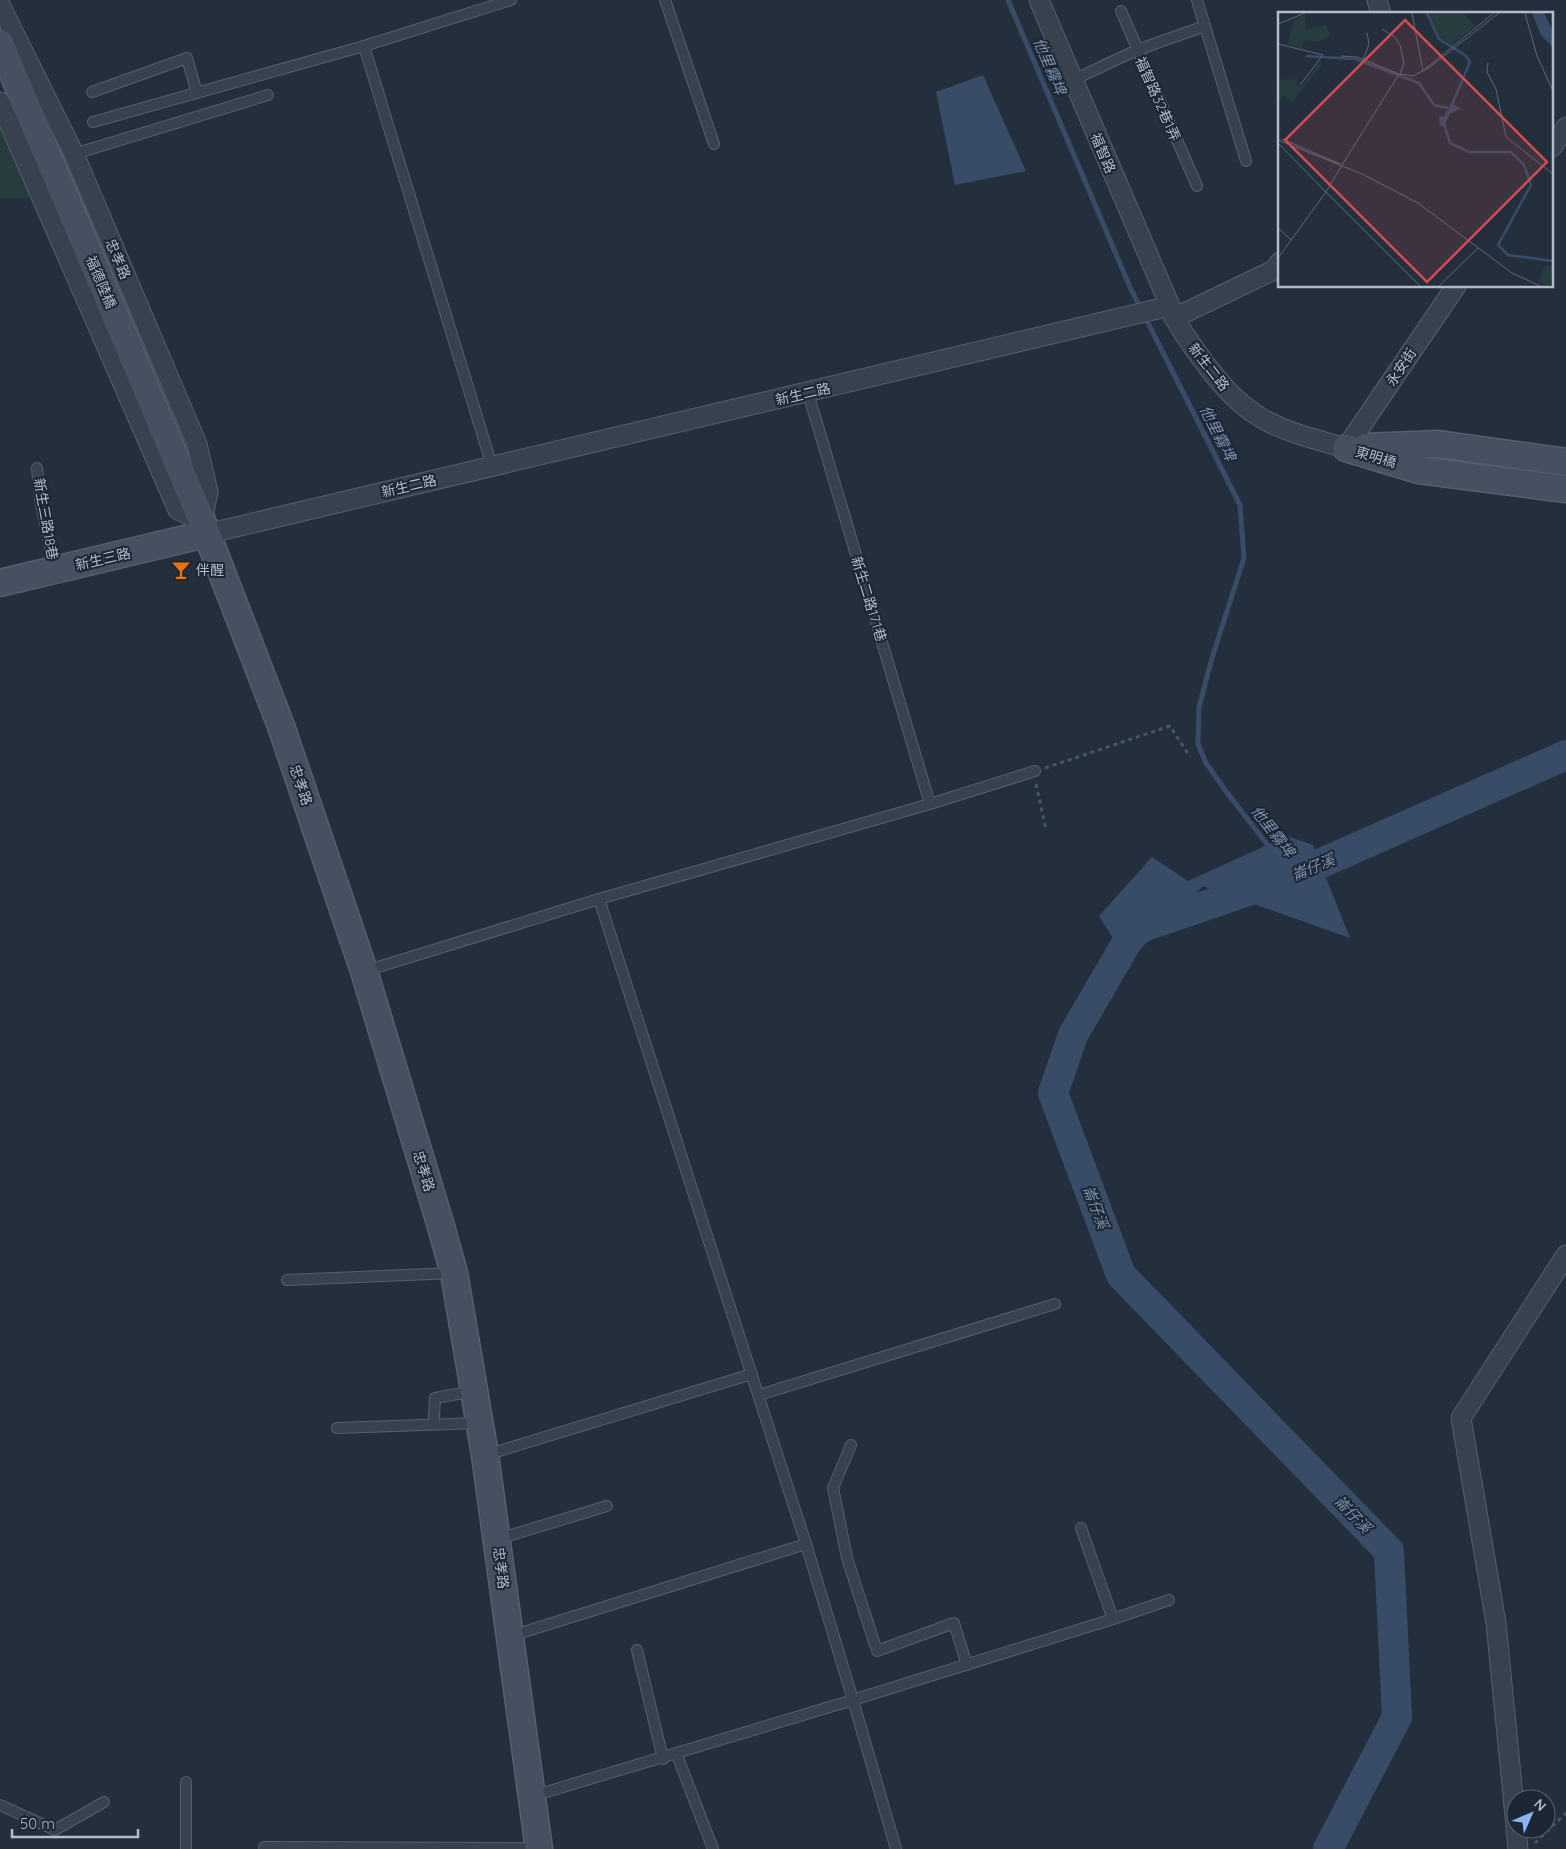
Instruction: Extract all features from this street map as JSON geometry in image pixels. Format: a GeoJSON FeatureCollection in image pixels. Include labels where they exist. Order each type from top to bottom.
{"type":"FeatureCollection","features":[{"type":"Feature","properties":{"kind":"main road","name":"福德陸橋"},"geometry":{"type":"LineString","coordinates":[[0,43],[204,527]]}},
{"type":"Feature","properties":{"kind":"main road","name":"東明橋"},"geometry":{"type":"LineString","coordinates":[[1346,448],[1438,444],[1566,462]]}},
{"type":"Feature","properties":{"kind":"main road","name":"東明橋"},"geometry":{"type":"LineString","coordinates":[[1346,448],[1419,470],[1566,489]]}},
{"type":"Feature","properties":{"kind":"main road","name":"新生三路"},"geometry":{"type":"LineString","coordinates":[[0,583],[55,570],[204,527]]}},
{"type":"Feature","properties":{"kind":"main road","name":"忠孝路"},"geometry":{"type":"LineString","coordinates":[[204,527],[280,726],[364,972],[454,1273],[486,1455],[539,1849]]}},
{"type":"Feature","properties":{"kind":"street","name":"福智路"},"geometry":{"type":"LineString","coordinates":[[1038,0],[1172,312]]}},
{"type":"Feature","properties":{"kind":"street","name":"忠孝路"},"geometry":{"type":"LineString","coordinates":[[0,5],[74,154],[197,444],[208,492],[204,527]]}},
{"type":"Feature","properties":{"kind":"street"},"geometry":{"type":"LineString","coordinates":[[0,102],[178,510],[204,527]]}},
{"type":"Feature","properties":{"kind":"street"},"geometry":{"type":"LineString","coordinates":[[1554,144],[1566,128]]}},
{"type":"Feature","properties":{"kind":"street"},"geometry":{"type":"LineString","coordinates":[[1172,312],[1274,270],[1278,265]]}},
{"type":"Feature","properties":{"kind":"street","name":"永安街"},"geometry":{"type":"LineString","coordinates":[[1346,448],[1455,288]]}},
{"type":"Feature","properties":{"kind":"street","name":"新生二路"},"geometry":{"type":"LineString","coordinates":[[204,527],[492,466],[1172,312],[1223,388],[1248,411],[1285,431],[1346,448]]}},
{"type":"Feature","properties":{"kind":"street"},"geometry":{"type":"LineString","coordinates":[[1512,1789],[1496,1623],[1461,1418],[1476,1391],[1566,1255]]}},
{"type":"Feature","properties":{"kind":"lane"},"geometry":{"type":"LineString","coordinates":[[93,122],[364,46],[511,0]]}},
{"type":"Feature","properties":{"kind":"lane"},"geometry":{"type":"LineString","coordinates":[[665,0],[714,144]]}},
{"type":"Feature","properties":{"kind":"lane"},"geometry":{"type":"LineString","coordinates":[[1197,0],[1246,161]]}},
{"type":"Feature","properties":{"kind":"lane","name":"福智路32巷1弄"},"geometry":{"type":"LineString","coordinates":[[1120,11],[1197,186]]}},
{"type":"Feature","properties":{"kind":"lane"},"geometry":{"type":"LineString","coordinates":[[1073,80],[1137,50],[1205,26]]}},
{"type":"Feature","properties":{"kind":"lane"},"geometry":{"type":"LineString","coordinates":[[364,46],[492,466]]}},
{"type":"Feature","properties":{"kind":"lane"},"geometry":{"type":"LineString","coordinates":[[92,92],[187,58],[197,93]]}},
{"type":"Feature","properties":{"kind":"lane"},"geometry":{"type":"LineString","coordinates":[[74,154],[268,94]]}},
{"type":"Feature","properties":{"kind":"lane","name":"新生二路171巷"},"geometry":{"type":"LineString","coordinates":[[808,393],[930,804]]}},
{"type":"Feature","properties":{"kind":"lane","name":"新生三路18巷"},"geometry":{"type":"LineString","coordinates":[[37,468],[40,499],[55,570]]}},
{"type":"Feature","properties":{"kind":"lane"},"geometry":{"type":"LineString","coordinates":[[364,972],[599,899],[930,804],[1035,771]]}},
{"type":"Feature","properties":{"kind":"lane"},"geometry":{"type":"LineString","coordinates":[[599,899],[806,1544],[896,1849]]}},
{"type":"Feature","properties":{"kind":"lane"},"geometry":{"type":"LineString","coordinates":[[288,1280],[454,1273]]}},
{"type":"Feature","properties":{"kind":"lane"},"geometry":{"type":"LineString","coordinates":[[758,1395],[1055,1304]]}},
{"type":"Feature","properties":{"kind":"lane"},"geometry":{"type":"LineString","coordinates":[[486,1455],[752,1374]]}},
{"type":"Feature","properties":{"kind":"lane"},"geometry":{"type":"LineString","coordinates":[[434,1416],[434,1398],[475,1391]]}},
{"type":"Feature","properties":{"kind":"lane"},"geometry":{"type":"LineString","coordinates":[[337,1428],[480,1423]]}},
{"type":"Feature","properties":{"kind":"lane"},"geometry":{"type":"LineString","coordinates":[[851,1445],[834,1488],[847,1558],[877,1651],[954,1623],[967,1666]]}},
{"type":"Feature","properties":{"kind":"lane"},"geometry":{"type":"LineString","coordinates":[[498,1539],[607,1506]]}},
{"type":"Feature","properties":{"kind":"lane"},"geometry":{"type":"LineString","coordinates":[[1081,1528],[1113,1619]]}},
{"type":"Feature","properties":{"kind":"lane"},"geometry":{"type":"LineString","coordinates":[[510,1636],[806,1544]]}},
{"type":"Feature","properties":{"kind":"lane"},"geometry":{"type":"LineString","coordinates":[[532,1796],[677,1755],[967,1666],[1170,1600]]}},
{"type":"Feature","properties":{"kind":"lane"},"geometry":{"type":"LineString","coordinates":[[637,1650],[663,1759]]}},
{"type":"Feature","properties":{"kind":"lane"},"geometry":{"type":"LineString","coordinates":[[677,1755],[712,1849]]}},
{"type":"Feature","properties":{"kind":"lane"},"geometry":{"type":"LineString","coordinates":[[186,1782],[186,1849]]}},
{"type":"Feature","properties":{"kind":"lane"},"geometry":{"type":"LineString","coordinates":[[0,1805],[55,1830],[104,1802]]}},
{"type":"Feature","properties":{"kind":"lane","name":"忠孝路"},"geometry":{"type":"LineString","coordinates":[[264,1846],[539,1849]]}},
{"type":"Feature","properties":{"kind":"path"},"geometry":{"type":"LineString","coordinates":[[1046,829],[1037,795],[1035,771],[1170,726],[1190,757]]}},
{"type":"Feature","properties":{"kind":"path"},"geometry":{"type":"LineString","coordinates":[[1529,1849],[1566,1813]]}},
{"type":"Feature","properties":{"kind":"green space"},"geometry":{"type":"Polygon","coordinates":[[[0,117],[37,198],[0,198],[0,117]]]}},
{"type":"Feature","properties":{"kind":"water"},"geometry":{"type":"Polygon","coordinates":[[[983,75],[1026,171],[955,185],[936,92],[983,75]]]}},
{"type":"Feature","properties":{"kind":"water"},"geometry":{"type":"Polygon","coordinates":[[[1287,836],[1313,845],[1350,938],[1203,886],[1128,961],[1099,916],[1152,857],[1188,881],[1287,836]]]}},
{"type":"Feature","properties":{"kind":"waterway","name":"他里霧埤"},"geometry":{"type":"LineString","coordinates":[[1008,0],[1141,309]]}},
{"type":"Feature","properties":{"kind":"waterway","name":"他里霧埤"},"geometry":{"type":"LineString","coordinates":[[1145,317],[1240,505],[1244,558],[1212,658],[1199,707],[1198,744],[1206,763],[1270,848]]}},
{"type":"Feature","properties":{"kind":"waterway","name":"崙仔溪"},"geometry":{"type":"LineString","coordinates":[[1328,1849],[1397,1717],[1389,1551],[1121,1275],[1053,1093],[1073,1035],[1134,930],[1292,876],[1566,755]]}},
{"type":"Feature","properties":{"kind":"place","name":"伴醒"},"geometry":{"type":"Point","coordinates":[181,570]}}]}
